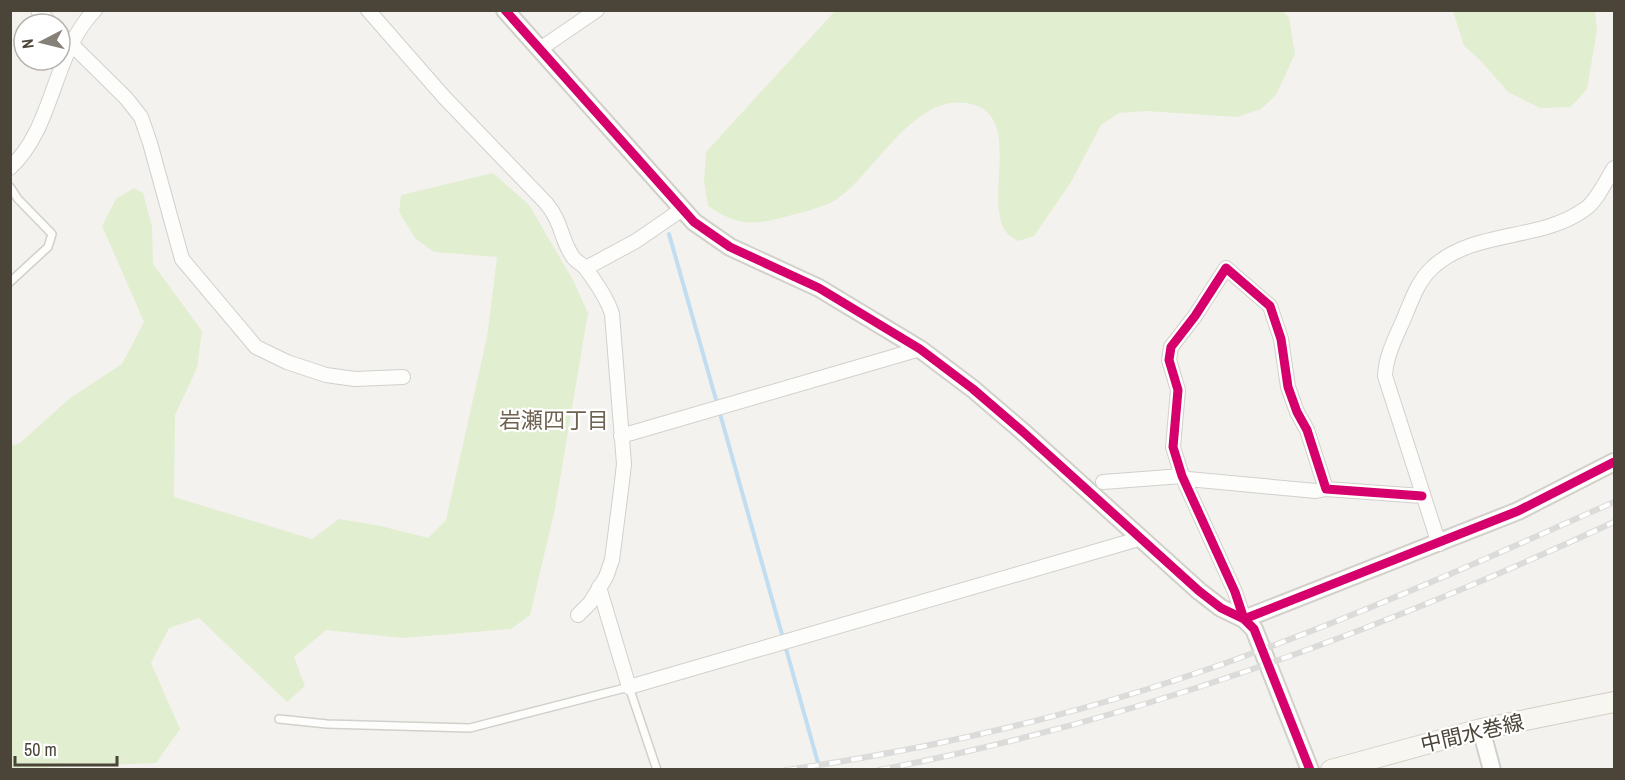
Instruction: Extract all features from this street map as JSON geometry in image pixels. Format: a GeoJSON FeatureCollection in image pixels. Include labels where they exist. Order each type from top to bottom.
{"type":"FeatureCollection","features":[{"type":"Feature","properties":{"kind":"main road","name":"中間水巻線"},"geometry":{"type":"LineString","coordinates":[[1331,770],[1481,729],[1614,702]]}},
{"type":"Feature","properties":{"kind":"street"},"geometry":{"type":"LineString","coordinates":[[94,10],[72,45],[126,98],[141,117],[182,259],[256,347],[287,362],[326,375],[355,379],[404,377]]}},
{"type":"Feature","properties":{"kind":"street"},"geometry":{"type":"LineString","coordinates":[[368,10],[444,97],[546,203],[557,217],[565,244],[574,259],[586,268],[608,302],[612,314],[624,464],[612,560],[590,603],[578,615]]}},
{"type":"Feature","properties":{"kind":"street"},"geometry":{"type":"LineString","coordinates":[[505,10],[694,222],[730,247],[819,288],[920,349],[974,389],[1199,591],[1221,608],[1244,619],[1254,629],[1310,770]]}},
{"type":"Feature","properties":{"kind":"street"},"geometry":{"type":"LineString","coordinates":[[540,49],[597,10]]}},
{"type":"Feature","properties":{"kind":"street"},"geometry":{"type":"LineString","coordinates":[[10,168],[34,136],[59,72]]}},
{"type":"Feature","properties":{"kind":"street"},"geometry":{"type":"LineString","coordinates":[[1439,544],[1385,376],[1386,362],[1418,285],[1431,268],[1449,254],[1470,246],[1546,228],[1586,209],[1614,168]]}},
{"type":"Feature","properties":{"kind":"street"},"geometry":{"type":"LineString","coordinates":[[586,268],[636,240],[681,210]]}},
{"type":"Feature","properties":{"kind":"street"},"geometry":{"type":"LineString","coordinates":[[1244,619],[1235,592],[1182,476],[1173,447],[1178,390],[1169,360],[1171,347],[1195,316],[1226,268],[1270,306],[1281,339],[1288,387],[1297,412],[1307,430],[1326,489]]}},
{"type":"Feature","properties":{"kind":"street"},"geometry":{"type":"LineString","coordinates":[[621,436],[920,349]]}},
{"type":"Feature","properties":{"kind":"street"},"geometry":{"type":"LineString","coordinates":[[1244,619],[1518,511],[1614,462]]}},
{"type":"Feature","properties":{"kind":"street"},"geometry":{"type":"LineString","coordinates":[[1103,482],[1182,476],[1188,479],[1316,491],[1326,489],[1422,496]]}},
{"type":"Feature","properties":{"kind":"street"},"geometry":{"type":"LineString","coordinates":[[599,587],[629,687],[1142,538]]}},
{"type":"Feature","properties":{"kind":"street"},"geometry":{"type":"LineString","coordinates":[[1481,729],[1492,770]]}},
{"type":"Feature","properties":{"kind":"lane"},"geometry":{"type":"LineString","coordinates":[[10,187],[18,199],[52,234],[48,247],[10,282]]}},
{"type":"Feature","properties":{"kind":"lane"},"geometry":{"type":"LineString","coordinates":[[279,719],[327,724],[470,728],[629,687],[657,770]]}},
{"type":"Feature","properties":{"kind":"green space"},"geometry":{"type":"Polygon","coordinates":[[[1282,10],[1289,18],[1295,54],[1276,95],[1261,109],[1237,117],[1146,111],[1119,113],[1101,125],[1071,182],[1034,236],[1018,241],[1008,234],[1001,220],[998,203],[1000,146],[997,129],[990,115],[977,106],[956,103],[936,107],[917,119],[852,186],[837,199],[824,205],[760,222],[735,220],[708,206],[704,181],[706,152],[835,11],[1282,10]]]}},
{"type":"Feature","properties":{"kind":"green space"},"geometry":{"type":"Polygon","coordinates":[[[1453,11],[1595,11],[1597,30],[1587,89],[1571,107],[1540,108],[1508,92],[1481,61],[1464,46],[1453,11]]]}},
{"type":"Feature","properties":{"kind":"green space"},"geometry":{"type":"Polygon","coordinates":[[[493,173],[529,205],[573,280],[588,313],[555,509],[530,615],[511,629],[403,638],[326,630],[294,657],[305,686],[287,702],[199,618],[169,628],[151,663],[180,729],[156,763],[11,769],[11,446],[20,443],[70,398],[122,364],[144,322],[102,226],[116,199],[134,188],[143,193],[152,226],[153,264],[202,331],[197,368],[175,415],[174,497],[312,539],[339,519],[381,526],[428,538],[446,520],[487,337],[497,257],[434,252],[415,238],[399,212],[401,195],[493,173]]]}},
{"type":"Feature","properties":{"kind":"waterway"},"geometry":{"type":"LineString","coordinates":[[669,234],[717,403]]}},
{"type":"Feature","properties":{"kind":"waterway"},"geometry":{"type":"LineString","coordinates":[[719,410],[820,770]]}},
{"type":"Feature","properties":{"kind":"railway"},"geometry":{"type":"LineString","coordinates":[[786,770],[907,750],[1028,723],[1206,670],[1353,615],[1614,502]]}},
{"type":"Feature","properties":{"kind":"railway"},"geometry":{"type":"LineString","coordinates":[[879,770],[974,750],[1069,726],[1162,699],[1254,668],[1436,600],[1614,522]]}},
{"type":"Feature","properties":{"kind":"cycle path"},"geometry":{"type":"LineString","coordinates":[[505,10],[694,222],[730,247],[819,288],[920,349],[973,389],[1022,431],[1199,591],[1221,608],[1244,619],[1254,629],[1310,770]]}},
{"type":"Feature","properties":{"kind":"cycle path"},"geometry":{"type":"LineString","coordinates":[[1422,496],[1326,489],[1307,430],[1297,412],[1288,387],[1281,339],[1270,306],[1226,268],[1195,316],[1171,347],[1169,360],[1178,390],[1173,447],[1182,476],[1235,592],[1244,619],[1518,511],[1614,462]]}},
{"type":"Feature","properties":{"kind":"district","name":"岩瀬四丁目"},"geometry":{"type":"Point","coordinates":[554,420]}}]}
